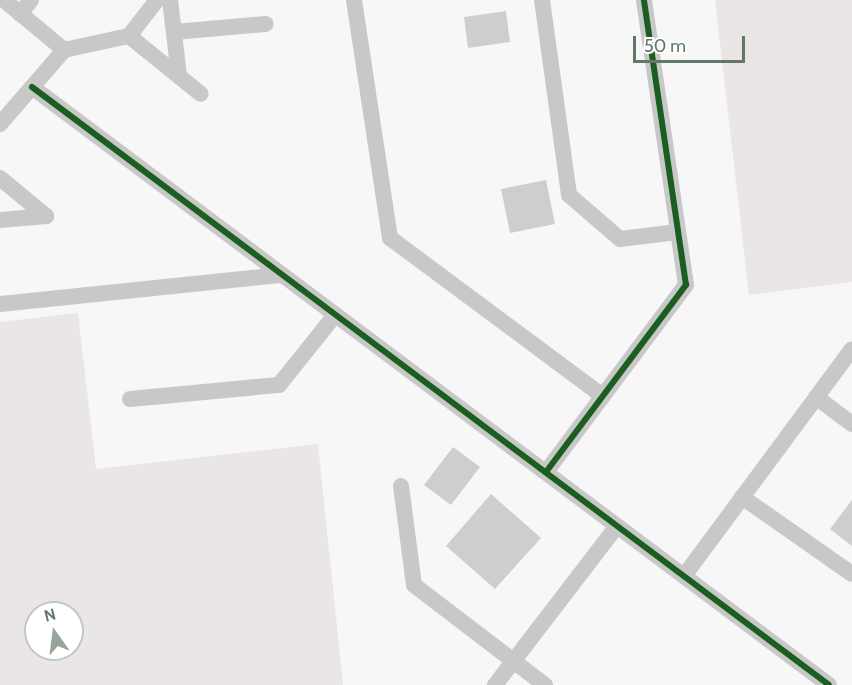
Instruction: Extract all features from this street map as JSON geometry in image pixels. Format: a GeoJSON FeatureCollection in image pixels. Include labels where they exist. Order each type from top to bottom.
{"type":"FeatureCollection","features":[{"type":"Feature","properties":{"kind":"street"},"geometry":{"type":"LineString","coordinates":[[4,0],[63,50]]}},
{"type":"Feature","properties":{"kind":"street"},"geometry":{"type":"LineString","coordinates":[[20,14],[31,0]]}},
{"type":"Feature","properties":{"kind":"street"},"geometry":{"type":"LineString","coordinates":[[0,124],[63,50],[129,36],[157,0]]}},
{"type":"Feature","properties":{"kind":"street"},"geometry":{"type":"LineString","coordinates":[[170,0],[179,76]]}},
{"type":"Feature","properties":{"kind":"street"},"geometry":{"type":"LineString","coordinates":[[354,0],[390,238],[603,396]]}},
{"type":"Feature","properties":{"kind":"street"},"geometry":{"type":"LineString","coordinates":[[542,0],[569,195],[620,239],[678,232]]}},
{"type":"Feature","properties":{"kind":"street"},"geometry":{"type":"LineString","coordinates":[[546,472],[686,285],[644,0]]}},
{"type":"Feature","properties":{"kind":"street"},"geometry":{"type":"LineString","coordinates":[[174,32],[266,24]]}},
{"type":"Feature","properties":{"kind":"street"},"geometry":{"type":"LineString","coordinates":[[129,36],[201,94]]}},
{"type":"Feature","properties":{"kind":"street"},"geometry":{"type":"LineString","coordinates":[[32,87],[829,685]]}},
{"type":"Feature","properties":{"kind":"street"},"geometry":{"type":"LineString","coordinates":[[0,178],[46,216],[0,220]]}},
{"type":"Feature","properties":{"kind":"street"},"geometry":{"type":"LineString","coordinates":[[0,304],[282,275]]}},
{"type":"Feature","properties":{"kind":"street"},"geometry":{"type":"LineString","coordinates":[[130,399],[279,385],[336,315]]}},
{"type":"Feature","properties":{"kind":"street"},"geometry":{"type":"LineString","coordinates":[[684,576],[852,349]]}},
{"type":"Feature","properties":{"kind":"street"},"geometry":{"type":"LineString","coordinates":[[816,397],[852,424]]}},
{"type":"Feature","properties":{"kind":"street"},"geometry":{"type":"LineString","coordinates":[[401,486],[414,585],[545,685]]}},
{"type":"Feature","properties":{"kind":"street"},"geometry":{"type":"LineString","coordinates":[[742,497],[852,574]]}},
{"type":"Feature","properties":{"kind":"street"},"geometry":{"type":"LineString","coordinates":[[495,685],[617,526]]}},
{"type":"Feature","properties":{"kind":"shaded area"},"geometry":{"type":"Polygon","coordinates":[[[715,0],[852,0],[852,282],[749,295],[715,0]]]}},
{"type":"Feature","properties":{"kind":"shaded area"},"geometry":{"type":"Polygon","coordinates":[[[78,313],[96,469],[318,444],[343,685],[0,685],[0,322],[78,313]]]}},
{"type":"Feature","properties":{"kind":"building"},"geometry":{"type":"Polygon","coordinates":[[[506,11],[510,42],[468,48],[464,17],[506,11]]]}},
{"type":"Feature","properties":{"kind":"building"},"geometry":{"type":"Polygon","coordinates":[[[546,180],[555,224],[510,233],[501,189],[546,180]]]}},
{"type":"Feature","properties":{"kind":"building"},"geometry":{"type":"Polygon","coordinates":[[[453,447],[480,467],[451,505],[424,485],[453,447]]]}},
{"type":"Feature","properties":{"kind":"building"},"geometry":{"type":"Polygon","coordinates":[[[491,494],[541,538],[495,589],[446,546],[491,494]]]}},
{"type":"Feature","properties":{"kind":"building"},"geometry":{"type":"Polygon","coordinates":[[[852,500],[852,546],[830,529],[852,500]]]}},
{"type":"Feature","properties":{"kind":"cycle path"},"geometry":{"type":"LineString","coordinates":[[546,472],[686,285],[644,0]]}},
{"type":"Feature","properties":{"kind":"cycle path"},"geometry":{"type":"LineString","coordinates":[[32,87],[829,685]]}}]}
